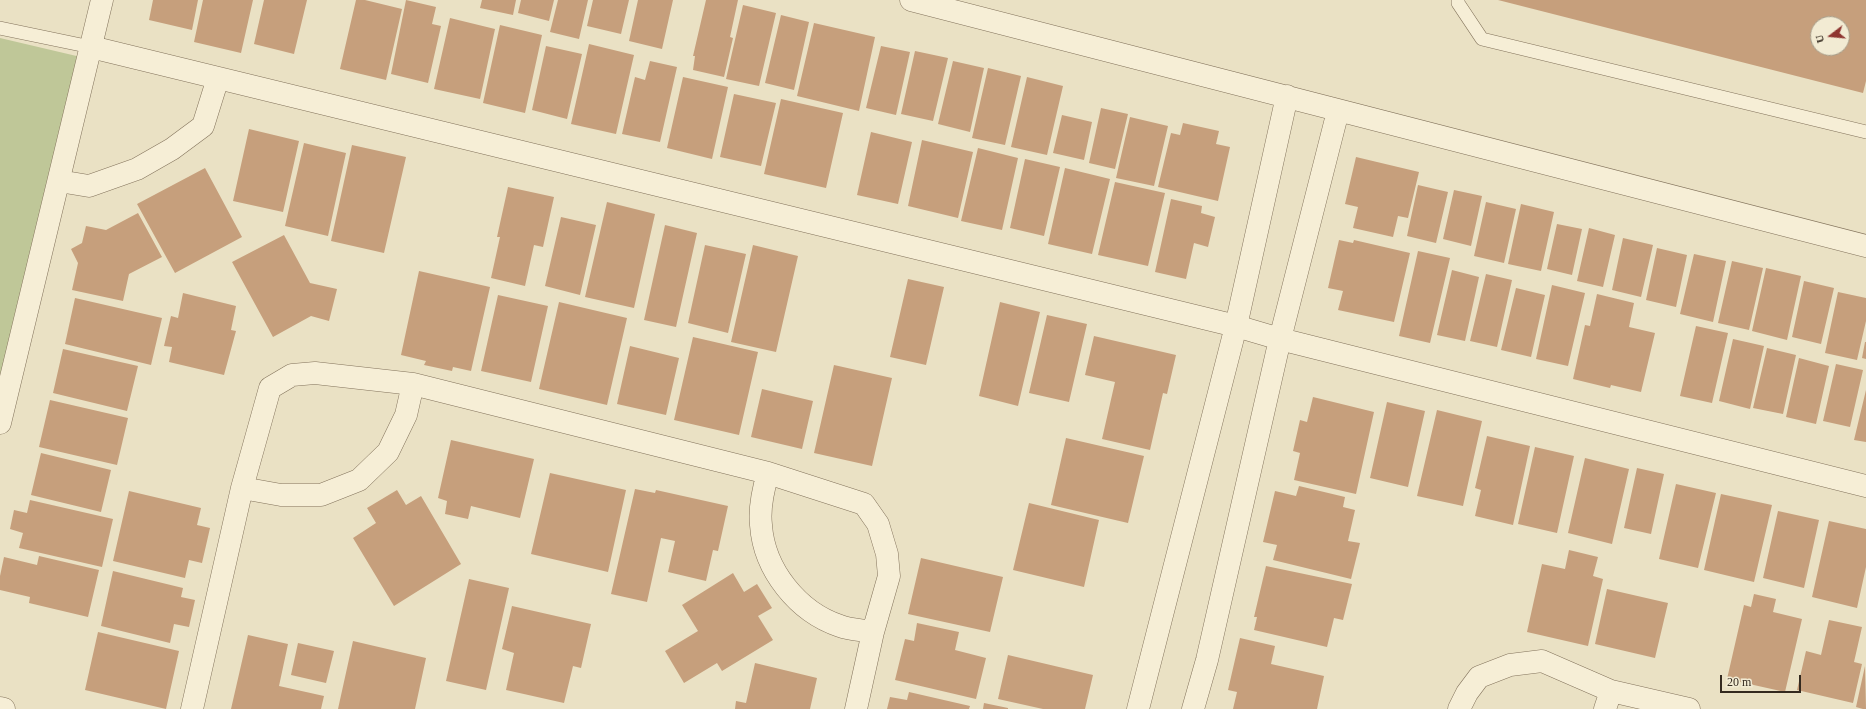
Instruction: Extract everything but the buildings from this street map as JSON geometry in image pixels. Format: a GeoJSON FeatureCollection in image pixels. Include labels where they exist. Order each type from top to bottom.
{"type":"FeatureCollection","features":[{"type":"Feature","properties":{"kind":"street"},"geometry":{"type":"LineString","coordinates":[[0,423],[102,0]]}},
{"type":"Feature","properties":{"kind":"street"},"geometry":{"type":"LineString","coordinates":[[911,0],[1866,246]]}},
{"type":"Feature","properties":{"kind":"street"},"geometry":{"type":"LineString","coordinates":[[90,47],[1236,326],[1280,339],[1866,486]]}},
{"type":"Feature","properties":{"kind":"street"},"geometry":{"type":"LineString","coordinates":[[58,180],[89,186],[137,169],[172,148],[203,126],[218,78]]}},
{"type":"Feature","properties":{"kind":"street"},"geometry":{"type":"LineString","coordinates":[[1138,709],[1236,326],[1287,96]]}},
{"type":"Feature","properties":{"kind":"street"},"geometry":{"type":"LineString","coordinates":[[1193,709],[1207,660],[1280,339],[1338,111]]}},
{"type":"Feature","properties":{"kind":"street"},"geometry":{"type":"LineString","coordinates":[[192,709],[242,488],[270,388],[292,375],[315,372],[413,384],[768,473],[864,504],[878,524],[887,554],[889,576],[873,632],[856,709]]}},
{"type":"Feature","properties":{"kind":"street"},"geometry":{"type":"LineString","coordinates":[[242,488],[280,495],[321,495],[359,480],[388,452],[406,415],[413,384]]}},
{"type":"Feature","properties":{"kind":"street"},"geometry":{"type":"LineString","coordinates":[[768,473],[763,491],[760,525],[769,558],[785,588],[810,611],[840,626],[873,632]]}},
{"type":"Feature","properties":{"kind":"street"},"geometry":{"type":"LineString","coordinates":[[1460,709],[1467,693],[1479,676],[1510,665],[1542,661],[1608,700],[1689,709]]}},
{"type":"Feature","properties":{"kind":"street"},"geometry":{"type":"LineString","coordinates":[[0,708],[4,709]]}},
{"type":"Feature","properties":{"kind":"lane"},"geometry":{"type":"LineString","coordinates":[[1458,0],[1458,3],[1482,39],[1866,132]]}},
{"type":"Feature","properties":{"kind":"lane"},"geometry":{"type":"LineString","coordinates":[[0,28],[90,47]]}},
{"type":"Feature","properties":{"kind":"green space"},"geometry":{"type":"Polygon","coordinates":[[[0,38],[85,58],[0,384],[0,38]]]}}]}
